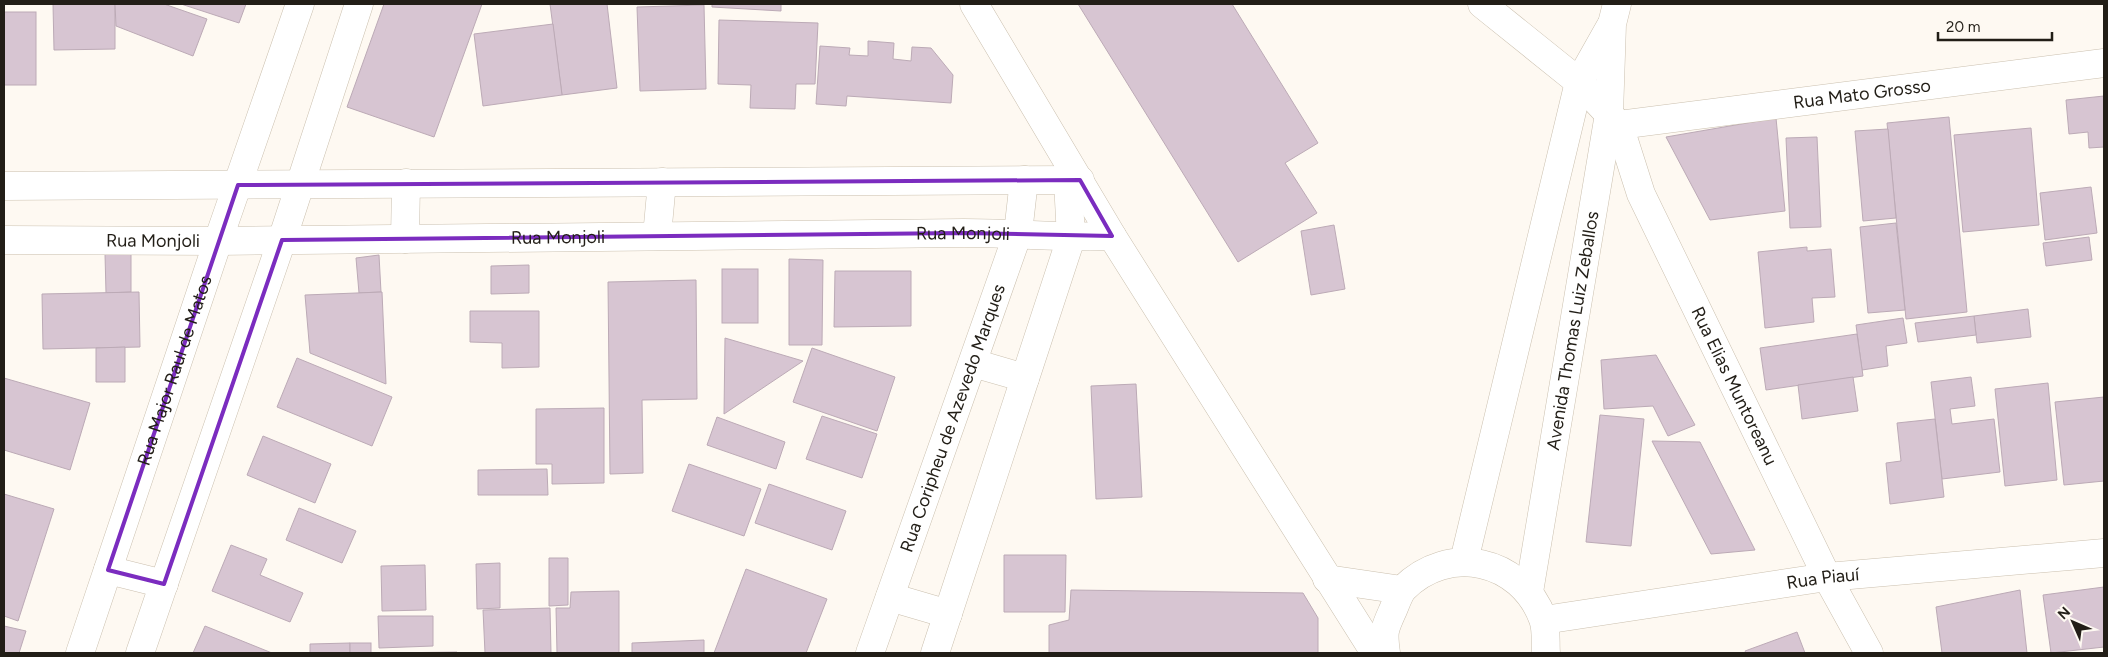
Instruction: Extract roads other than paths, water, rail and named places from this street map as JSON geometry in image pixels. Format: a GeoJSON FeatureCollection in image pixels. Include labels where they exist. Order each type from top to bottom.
{"type":"FeatureCollection","features":[{"type":"Feature","properties":{"kind":"street","name":"Rua Major Raul de Matos"},"geometry":{"type":"LineString","coordinates":[[80,653],[218,241],[300,4]]}},
{"type":"Feature","properties":{"kind":"street"},"geometry":{"type":"LineString","coordinates":[[140,653],[282,240],[359,4]]}},
{"type":"Feature","properties":{"kind":"street"},"geometry":{"type":"LineString","coordinates":[[974,4],[1074,180],[1112,236],[1375,653]]}},
{"type":"Feature","properties":{"kind":"street"},"geometry":{"type":"LineString","coordinates":[[1482,4],[1579,82],[1614,119]]}},
{"type":"Feature","properties":{"kind":"street"},"geometry":{"type":"LineString","coordinates":[[1464,561],[1579,82],[1614,14]]}},
{"type":"Feature","properties":{"kind":"street"},"geometry":{"type":"LineString","coordinates":[[1614,14],[1614,119]]}},
{"type":"Feature","properties":{"kind":"street","name":"Rua Mato Grosso"},"geometry":{"type":"LineString","coordinates":[[1614,119],[2104,63]]}},
{"type":"Feature","properties":{"kind":"street","name":"Rua Elias Muntoreanu"},"geometry":{"type":"LineString","coordinates":[[1614,119],[1641,194],[1827,577],[1869,653]]}},
{"type":"Feature","properties":{"kind":"street","name":"Avenida Thomas Luiz Zeballos"},"geometry":{"type":"LineString","coordinates":[[1530,592],[1614,119]]}},
{"type":"Feature","properties":{"kind":"street","name":"Rua Coripheu de Azevedo Marques"},"geometry":{"type":"LineString","coordinates":[[870,653],[1018,234],[1024,180]]}},
{"type":"Feature","properties":{"kind":"street"},"geometry":{"type":"LineString","coordinates":[[4,186],[1074,180]]}},
{"type":"Feature","properties":{"kind":"street"},"geometry":{"type":"LineString","coordinates":[[935,653],[1071,238],[1074,180]]}},
{"type":"Feature","properties":{"kind":"street"},"geometry":{"type":"LineString","coordinates":[[657,236],[662,182]]}},
{"type":"Feature","properties":{"kind":"street"},"geometry":{"type":"LineString","coordinates":[[405,239],[406,183]]}},
{"type":"Feature","properties":{"kind":"street","name":"Rua Monjoli"},"geometry":{"type":"LineString","coordinates":[[4,240],[218,241],[1018,234],[1071,238],[1112,236]]}},
{"type":"Feature","properties":{"kind":"street"},"geometry":{"type":"LineString","coordinates":[[972,363],[1025,378]]}},
{"type":"Feature","properties":{"kind":"street","name":"Rua Piauí"},"geometry":{"type":"LineString","coordinates":[[1544,620],[1827,577],[2104,553]]}},
{"type":"Feature","properties":{"kind":"street"},"geometry":{"type":"LineString","coordinates":[[1386,653],[1383,632],[1402,590],[1430,569],[1464,561],[1500,569],[1530,592],[1544,620],[1546,653]]}},
{"type":"Feature","properties":{"kind":"street"},"geometry":{"type":"LineString","coordinates":[[108,570],[164,584]]}},
{"type":"Feature","properties":{"kind":"street"},"geometry":{"type":"LineString","coordinates":[[1327,579],[1402,590]]}},
{"type":"Feature","properties":{"kind":"street"},"geometry":{"type":"LineString","coordinates":[[890,598],[948,614]]}}]}
